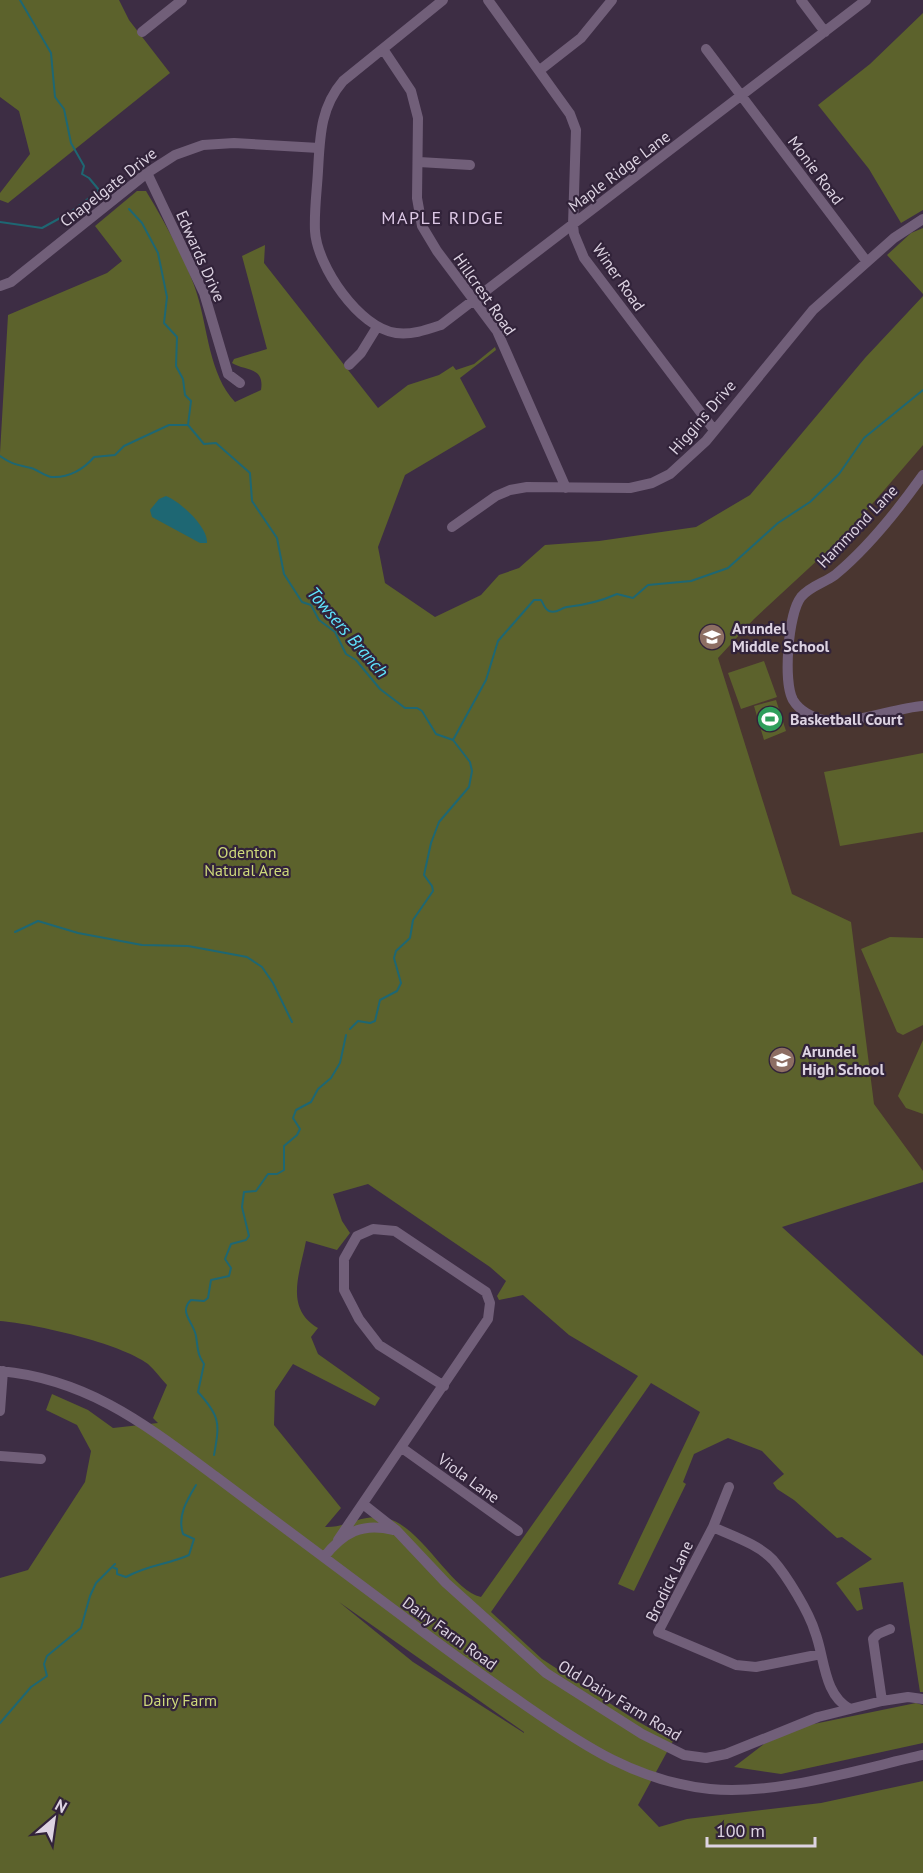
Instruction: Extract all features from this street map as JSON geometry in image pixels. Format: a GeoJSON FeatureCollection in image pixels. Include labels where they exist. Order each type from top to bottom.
{"type":"FeatureCollection","features":[{"type":"Feature","properties":{"kind":"street"},"geometry":{"type":"LineString","coordinates":[[142,32],[182,0]]}},
{"type":"Feature","properties":{"kind":"street"},"geometry":{"type":"LineString","coordinates":[[349,365],[361,353],[377,327],[357,310],[322,262],[315,231],[322,115],[330,96],[343,81],[443,0]]}},
{"type":"Feature","properties":{"kind":"street","name":"Winer Road"},"geometry":{"type":"LineString","coordinates":[[488,0],[570,114],[576,130],[573,225],[574,234],[584,258],[714,430]]}},
{"type":"Feature","properties":{"kind":"street"},"geometry":{"type":"LineString","coordinates":[[540,70],[581,38],[612,0]]}},
{"type":"Feature","properties":{"kind":"street"},"geometry":{"type":"LineString","coordinates":[[801,0],[825,32]]}},
{"type":"Feature","properties":{"kind":"street","name":"Maple Ridge Lane"},"geometry":{"type":"LineString","coordinates":[[377,327],[395,333],[417,333],[441,325],[866,0]]}},
{"type":"Feature","properties":{"kind":"street","name":"Hillcrest Road"},"geometry":{"type":"LineString","coordinates":[[382,49],[411,91],[418,118],[417,198],[422,226],[437,251],[497,331],[566,488]]}},
{"type":"Feature","properties":{"kind":"street","name":"Monie Road"},"geometry":{"type":"LineString","coordinates":[[706,49],[867,262]]}},
{"type":"Feature","properties":{"kind":"street","name":"Chapelgate Drive"},"geometry":{"type":"LineString","coordinates":[[0,286],[11,282],[147,174],[175,155],[203,145],[234,143],[319,148]]}},
{"type":"Feature","properties":{"kind":"street"},"geometry":{"type":"LineString","coordinates":[[419,162],[470,165]]}},
{"type":"Feature","properties":{"kind":"street","name":"Edwards Drive"},"geometry":{"type":"LineString","coordinates":[[147,174],[204,293],[228,374],[240,383]]}},
{"type":"Feature","properties":{"kind":"street","name":"Higgins Drive"},"geometry":{"type":"LineString","coordinates":[[452,527],[496,496],[510,490],[527,487],[630,488],[651,483],[670,474],[692,457],[797,327],[894,238],[923,219]]}},
{"type":"Feature","properties":{"kind":"street","name":"Hammond Lane"},"geometry":{"type":"LineString","coordinates":[[923,475],[894,512],[835,575],[800,597],[791,625],[789,687],[794,701],[806,713],[824,720],[849,720],[923,706]]}},
{"type":"Feature","properties":{"kind":"street"},"geometry":{"type":"LineString","coordinates":[[324,1557],[444,1386],[488,1318],[490,1303],[486,1292],[395,1232],[373,1229],[357,1236],[344,1259],[344,1290],[359,1319],[379,1346],[444,1386]]}},
{"type":"Feature","properties":{"kind":"street"},"geometry":{"type":"LineString","coordinates":[[0,1411],[1,1371]]}},
{"type":"Feature","properties":{"kind":"street","name":"Dairy Farm Road"},"geometry":{"type":"LineString","coordinates":[[1,1371],[36,1375],[68,1384],[110,1404],[153,1430],[463,1662],[588,1748],[624,1767],[661,1780],[711,1789],[758,1788],[923,1755]]}},
{"type":"Feature","properties":{"kind":"street","name":"Viola Lane"},"geometry":{"type":"LineString","coordinates":[[402,1448],[518,1531]]}},
{"type":"Feature","properties":{"kind":"street"},"geometry":{"type":"LineString","coordinates":[[0,1456],[41,1459]]}},
{"type":"Feature","properties":{"kind":"street","name":"Brodick Lane"},"geometry":{"type":"LineString","coordinates":[[729,1487],[713,1527],[658,1632],[736,1665],[756,1667],[821,1654]]}},
{"type":"Feature","properties":{"kind":"street","name":"Old Dairy Farm Road"},"geometry":{"type":"LineString","coordinates":[[363,1503],[396,1530],[446,1583],[546,1672],[642,1734],[684,1755],[706,1758],[726,1754],[792,1725],[882,1701],[908,1697],[923,1699]]}},
{"type":"Feature","properties":{"kind":"street"},"geometry":{"type":"LineString","coordinates":[[338,1540],[352,1530],[369,1526],[396,1530]]}},
{"type":"Feature","properties":{"kind":"street"},"geometry":{"type":"LineString","coordinates":[[713,1527],[757,1547],[773,1560],[815,1631],[831,1689],[836,1698],[850,1710]]}},
{"type":"Feature","properties":{"kind":"street"},"geometry":{"type":"LineString","coordinates":[[882,1701],[873,1639],[890,1629]]}},
{"type":"Feature","properties":{"kind":"shaded area","name":"Arundel Middle School"},"geometry":{"type":"Polygon","coordinates":[[[923,390],[923,1182],[468,711],[574,608],[923,390]]]}},
{"type":"Feature","properties":{"kind":"shaded area"},"geometry":{"type":"Polygon","coordinates":[[[166,496],[192,516],[203,530],[207,543],[200,543],[152,517],[150,510],[159,499],[166,496]]]}},
{"type":"Feature","properties":{"kind":"green space"},"geometry":{"type":"Polygon","coordinates":[[[0,0],[119,0],[129,20],[170,73],[8,203],[0,200],[0,193],[30,154],[19,111],[0,97],[0,0]]]}},
{"type":"Feature","properties":{"kind":"green space"},"geometry":{"type":"Polygon","coordinates":[[[923,13],[923,210],[901,223],[869,169],[818,105],[870,64],[923,13]]]}},
{"type":"Feature","properties":{"kind":"green space"},"geometry":{"type":"Polygon","coordinates":[[[137,191],[146,191],[188,269],[201,308],[214,365],[226,391],[235,402],[261,390],[260,377],[257,373],[232,363],[234,359],[267,349],[242,256],[265,245],[264,263],[378,408],[408,385],[439,375],[453,366],[456,370],[474,364],[495,347],[496,350],[460,378],[486,427],[405,475],[378,547],[385,583],[435,617],[481,595],[499,575],[519,568],[545,545],[599,541],[696,527],[750,495],[865,358],[923,296],[923,445],[848,532],[754,619],[718,658],[792,894],[851,922],[874,1104],[923,1171],[923,1182],[782,1227],[923,1356],[923,1692],[920,1692],[903,1582],[859,1588],[863,1609],[857,1611],[836,1583],[872,1559],[842,1537],[837,1538],[794,1500],[777,1489],[773,1483],[784,1474],[762,1451],[728,1438],[694,1454],[683,1482],[686,1484],[634,1591],[618,1584],[700,1412],[651,1383],[491,1612],[542,1659],[637,1721],[673,1741],[638,1805],[659,1827],[687,1819],[821,1803],[923,1781],[923,1873],[0,1873],[0,1578],[28,1570],[85,1482],[91,1451],[77,1425],[46,1410],[52,1394],[88,1410],[113,1428],[158,1423],[153,1418],[167,1385],[148,1364],[118,1349],[55,1330],[0,1321],[0,453],[8,315],[107,273],[122,261],[95,226],[137,191]],[[368,1184],[333,1194],[342,1221],[350,1233],[337,1250],[306,1241],[297,1289],[301,1310],[307,1320],[318,1328],[311,1337],[318,1354],[380,1398],[375,1406],[293,1364],[275,1391],[274,1425],[341,1508],[325,1527],[371,1517],[389,1519],[402,1525],[414,1535],[459,1584],[481,1597],[638,1376],[569,1335],[523,1295],[499,1300],[497,1296],[506,1281],[490,1267],[368,1184]],[[339,1602],[413,1662],[524,1733],[524,1732],[339,1602]]]}},
{"type":"Feature","properties":{"kind":"green space"},"geometry":{"type":"Polygon","coordinates":[[[923,228],[923,294],[887,255],[911,233],[923,228]]]}},
{"type":"Feature","properties":{"kind":"green space"},"geometry":{"type":"Polygon","coordinates":[[[764,661],[777,697],[741,709],[728,673],[764,661]]]}},
{"type":"Feature","properties":{"kind":"green space","name":"Basketball Court"},"geometry":{"type":"Polygon","coordinates":[[[776,700],[786,731],[764,740],[754,706],[776,700]]]}},
{"type":"Feature","properties":{"kind":"green space"},"geometry":{"type":"Polygon","coordinates":[[[923,753],[923,832],[840,846],[824,772],[923,753]]]}},
{"type":"Feature","properties":{"kind":"green space"},"geometry":{"type":"Polygon","coordinates":[[[890,937],[923,938],[923,1025],[903,1035],[897,1032],[861,949],[890,937]]]}},
{"type":"Feature","properties":{"kind":"green space"},"geometry":{"type":"Polygon","coordinates":[[[923,1040],[923,1114],[906,1108],[898,1096],[923,1040]]]}},
{"type":"Feature","properties":{"kind":"green space"},"geometry":{"type":"Polygon","coordinates":[[[916,1703],[923,1705],[923,1743],[781,1774],[734,1767],[764,1744],[804,1726],[916,1703]]]}},
{"type":"Feature","properties":{"kind":"waterway","name":"Towsers Branch"},"geometry":{"type":"LineString","coordinates":[[20,0],[51,53],[55,97],[64,109],[71,143],[84,166],[82,174],[89,178],[99,190],[106,192]]}},
{"type":"Feature","properties":{"kind":"waterway"},"geometry":{"type":"LineString","coordinates":[[0,222],[42,228],[71,212],[98,191]]}},
{"type":"Feature","properties":{"kind":"waterway","name":"Towsers Branch"},"geometry":{"type":"LineString","coordinates":[[129,209],[142,223],[158,253],[167,297],[164,323],[177,337],[176,366],[183,379],[185,395],[191,401],[188,425],[204,444],[216,443],[250,473],[252,501],[277,538],[284,574],[302,602],[311,605],[319,620],[335,632],[346,654],[356,660],[380,689],[405,708],[417,708],[422,711],[436,734],[453,740],[470,762],[472,771],[469,787],[439,822],[431,843],[424,875],[433,891],[413,920],[410,938],[396,951],[394,958],[401,983],[397,991],[380,1000],[375,1021],[370,1023],[358,1021],[350,1029]]}},
{"type":"Feature","properties":{"kind":"waterway"},"geometry":{"type":"LineString","coordinates":[[453,740],[486,680],[498,641],[534,600],[541,600],[546,609],[554,612],[617,594],[633,598],[648,585],[691,581],[728,568],[778,523],[810,502],[839,474],[864,438],[923,390]]}},
{"type":"Feature","properties":{"kind":"waterway"},"geometry":{"type":"LineString","coordinates":[[0,456],[12,463],[34,469],[50,477],[58,477],[81,469],[94,457],[115,455],[124,446],[169,425],[188,425]]}},
{"type":"Feature","properties":{"kind":"waterway"},"geometry":{"type":"LineString","coordinates":[[15,932],[38,921],[78,933],[142,945],[188,946],[247,957],[262,967],[273,983],[292,1022]]}},
{"type":"Feature","properties":{"kind":"waterway","name":"Towsers Branch"},"geometry":{"type":"LineString","coordinates":[[214,1455],[217,1435],[216,1420],[211,1407],[198,1392],[204,1364],[199,1354],[195,1331],[186,1313],[187,1304],[191,1300],[204,1301],[208,1298],[211,1280],[229,1276],[231,1268],[225,1259],[231,1244],[246,1240],[249,1236],[242,1207],[244,1192],[256,1191],[268,1174],[277,1174],[284,1170],[284,1146],[297,1135],[300,1129],[293,1118],[296,1110],[311,1102],[318,1089],[331,1078],[340,1063],[346,1035]]}},
{"type":"Feature","properties":{"kind":"waterway","name":"Towsers Branch"},"geometry":{"type":"LineString","coordinates":[[0,1723],[31,1687],[47,1676],[44,1664],[47,1656],[81,1628],[96,1583],[115,1564],[112,1567],[117,1569],[117,1574],[126,1577],[143,1569],[189,1555],[194,1539],[183,1534],[181,1521],[186,1502],[196,1485]]}},
{"type":"Feature","properties":{"kind":"place","name":"Arundel Middle School"},"geometry":{"type":"Point","coordinates":[712,637]}},
{"type":"Feature","properties":{"kind":"place","name":"Basketball Court"},"geometry":{"type":"Point","coordinates":[770,719]}},
{"type":"Feature","properties":{"kind":"place","name":"Arundel High School"},"geometry":{"type":"Point","coordinates":[782,1060]}},
{"type":"Feature","properties":{"kind":"district","name":"MAPLE RIDGE"},"geometry":{"type":"Point","coordinates":[443,217]}},
{"type":"Feature","properties":{"kind":"park label","name":"Odenton Natural Area"},"geometry":{"type":"Point","coordinates":[247,861]}},
{"type":"Feature","properties":{"kind":"park label","name":"Dairy Farm"},"geometry":{"type":"Point","coordinates":[180,1700]}}]}
